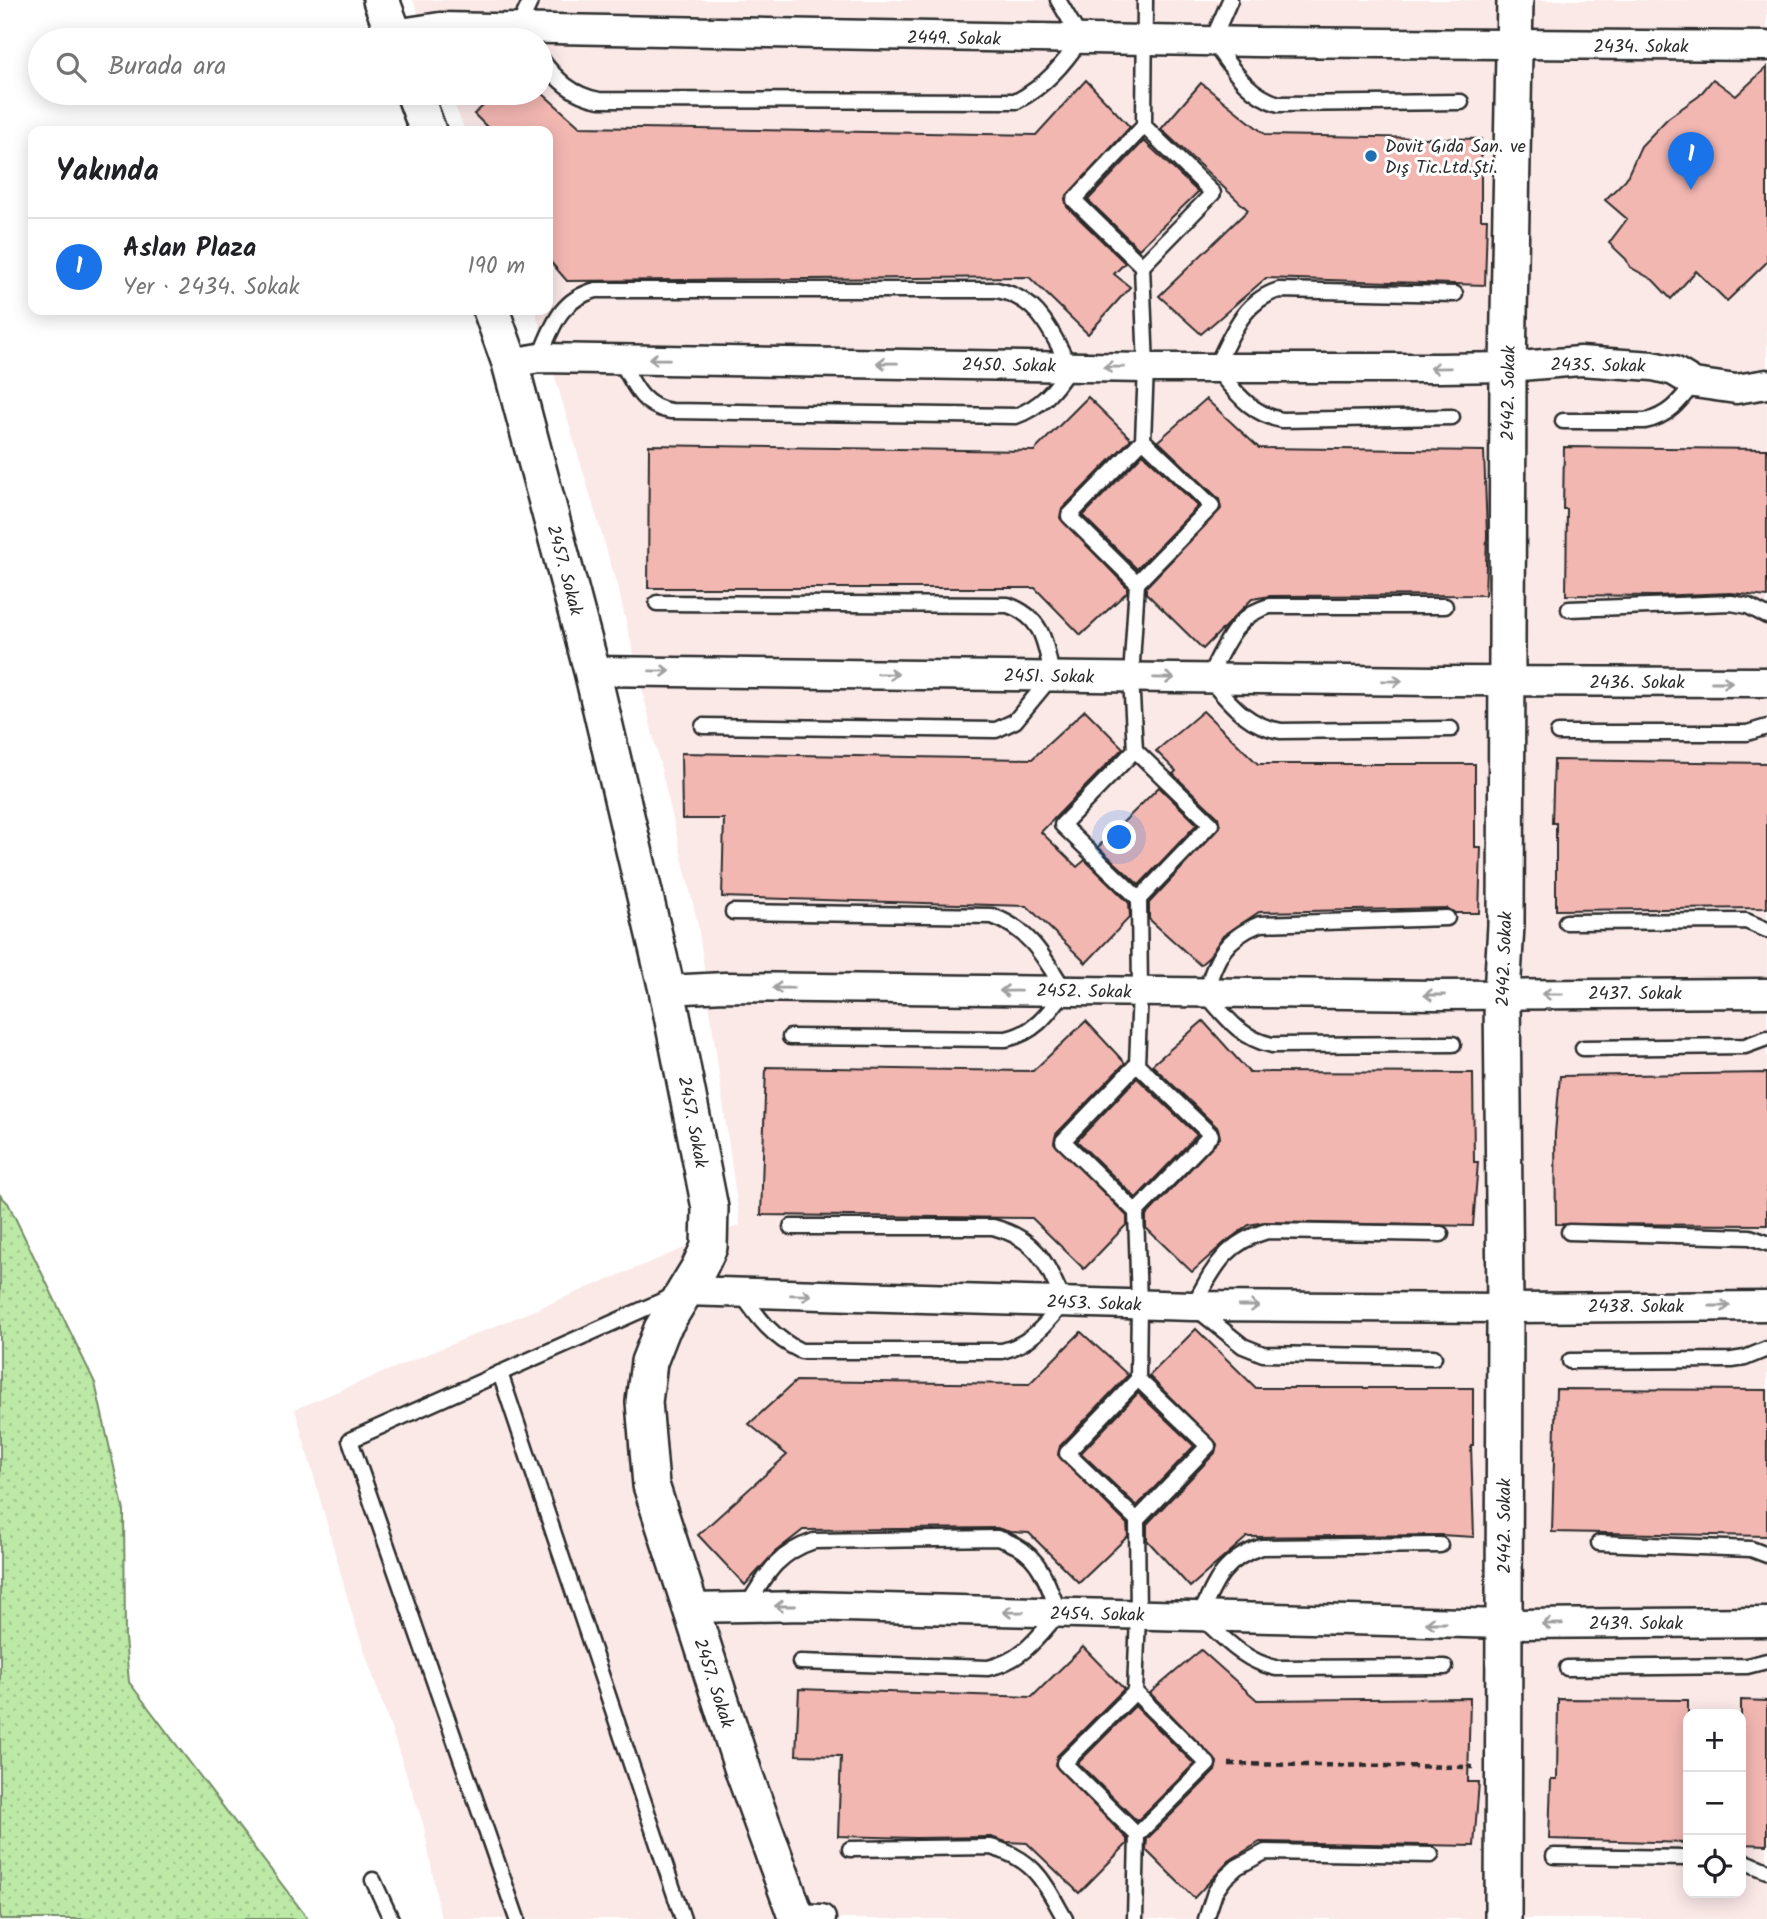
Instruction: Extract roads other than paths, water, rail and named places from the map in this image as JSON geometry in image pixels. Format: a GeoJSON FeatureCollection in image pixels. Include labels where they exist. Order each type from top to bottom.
{"type":"FeatureCollection","features":[{"type":"Feature","properties":{"kind":"street"},"geometry":{"type":"LineString","coordinates":[[381,0],[392,28]]}},
{"type":"Feature","properties":{"kind":"street","name":"2442. Sokak"},"geometry":{"type":"LineString","coordinates":[[1503,1919],[1505,1308],[1502,994],[1506,925],[1508,367],[1515,0]]}},
{"type":"Feature","properties":{"kind":"street","name":"2449. Sokak"},"geometry":{"type":"LineString","coordinates":[[428,28],[452,28]]}},
{"type":"Feature","properties":{"kind":"street","name":"2449. Sokak"},"geometry":{"type":"LineString","coordinates":[[553,34],[1516,45]]}},
{"type":"Feature","properties":{"kind":"street","name":"2434. Sokak"},"geometry":{"type":"LineString","coordinates":[[1516,45],[1767,46]]}},
{"type":"Feature","properties":{"kind":"street"},"geometry":{"type":"LineString","coordinates":[[418,105],[426,126]]}},
{"type":"Feature","properties":{"kind":"street","name":"2457. Sokak"},"geometry":{"type":"LineString","coordinates":[[494,315],[525,360],[592,671],[667,990],[710,1208],[709,1247],[662,1329],[649,1362],[644,1402],[651,1485],[744,1773],[797,1919]]}},
{"type":"Feature","properties":{"kind":"street","name":"2450. Sokak"},"geometry":{"type":"LineString","coordinates":[[525,360],[620,359],[1146,368],[1508,367]]}},
{"type":"Feature","properties":{"kind":"street","name":"2435. Sokak"},"geometry":{"type":"LineString","coordinates":[[1508,367],[1580,361],[1653,366],[1674,371],[1694,383],[1736,389],[1767,384]]}},
{"type":"Feature","properties":{"kind":"street","name":"2451. Sokak"},"geometry":{"type":"LineString","coordinates":[[592,671],[1506,682]]}},
{"type":"Feature","properties":{"kind":"street","name":"2436. Sokak"},"geometry":{"type":"LineString","coordinates":[[1506,682],[1767,682]]}},
{"type":"Feature","properties":{"kind":"street","name":"2452. Sokak"},"geometry":{"type":"LineString","coordinates":[[667,990],[725,987],[1502,994]]}},
{"type":"Feature","properties":{"kind":"street","name":"2437. Sokak"},"geometry":{"type":"LineString","coordinates":[[1502,994],[1767,993]]}},
{"type":"Feature","properties":{"kind":"street","name":"2453. Sokak"},"geometry":{"type":"LineString","coordinates":[[684,1291],[1193,1306],[1505,1308]]}},
{"type":"Feature","properties":{"kind":"street","name":"2438. Sokak"},"geometry":{"type":"LineString","coordinates":[[1505,1308],[1767,1306]]}},
{"type":"Feature","properties":{"kind":"street","name":"2454. Sokak"},"geometry":{"type":"LineString","coordinates":[[689,1608],[747,1606],[1504,1624]]}},
{"type":"Feature","properties":{"kind":"street","name":"2439. Sokak"},"geometry":{"type":"LineString","coordinates":[[1504,1624],[1767,1622]]}},
{"type":"Feature","properties":{"kind":"street"},"geometry":{"type":"LineString","coordinates":[[797,1919],[821,1919]]}},
{"type":"Feature","properties":{"kind":"lane"},"geometry":{"type":"LineString","coordinates":[[524,28],[531,0]]}},
{"type":"Feature","properties":{"kind":"lane"},"geometry":{"type":"LineString","coordinates":[[553,73],[575,93],[599,100],[1017,101],[1042,86],[1065,62],[1081,39],[1058,0]]}},
{"type":"Feature","properties":{"kind":"lane"},"geometry":{"type":"LineString","coordinates":[[1138,583],[1069,516],[1143,440],[1146,368],[1142,266],[1074,200],[1144,126],[1145,0]]}},
{"type":"Feature","properties":{"kind":"lane"},"geometry":{"type":"LineString","coordinates":[[1230,0],[1212,41],[1250,90],[1261,98],[1279,104],[1461,102]]}},
{"type":"Feature","properties":{"kind":"lane"},"geometry":{"type":"LineString","coordinates":[[1142,266],[1213,193],[1144,126]]}},
{"type":"Feature","properties":{"kind":"lane"},"geometry":{"type":"LineString","coordinates":[[525,360],[565,307],[584,293],[596,290],[997,290],[1011,293],[1034,307],[1070,367],[1050,396],[1030,411],[1016,416],[671,411],[653,407],[643,399],[620,359]]}},
{"type":"Feature","properties":{"kind":"lane"},"geometry":{"type":"LineString","coordinates":[[1452,417],[1271,418],[1251,408],[1215,368],[1240,318],[1250,306],[1279,290],[1455,294]]}},
{"type":"Feature","properties":{"kind":"lane"},"geometry":{"type":"LineString","coordinates":[[1563,421],[1654,419],[1672,410],[1694,383]]}},
{"type":"Feature","properties":{"kind":"lane"},"geometry":{"type":"LineString","coordinates":[[1137,1520],[1067,1453],[1138,1379],[1136,1212],[1063,1141],[1137,1064],[1140,992],[1139,899],[1211,824],[1135,750],[1131,677],[1138,583],[1212,506],[1143,440]]}},
{"type":"Feature","properties":{"kind":"lane"},"geometry":{"type":"LineString","coordinates":[[657,603],[1007,605],[1028,615],[1038,625],[1044,638],[1052,676],[1015,721],[996,730],[703,726]]}},
{"type":"Feature","properties":{"kind":"lane"},"geometry":{"type":"LineString","coordinates":[[1569,609],[1731,603],[1748,606],[1767,616]]}},
{"type":"Feature","properties":{"kind":"lane"},"geometry":{"type":"LineString","coordinates":[[1445,606],[1270,606],[1259,609],[1239,622],[1208,678],[1236,711],[1269,729],[1451,729]]}},
{"type":"Feature","properties":{"kind":"lane"},"geometry":{"type":"LineString","coordinates":[[1558,733],[1746,733],[1767,727]]}},
{"type":"Feature","properties":{"kind":"lane"},"geometry":{"type":"LineString","coordinates":[[1135,750],[1062,825],[1139,899]]}},
{"type":"Feature","properties":{"kind":"lane"},"geometry":{"type":"LineString","coordinates":[[733,912],[992,916],[1016,926],[1028,936],[1065,991],[1037,1026],[1017,1037],[1006,1039],[790,1038]]}},
{"type":"Feature","properties":{"kind":"lane"},"geometry":{"type":"LineString","coordinates":[[1447,918],[1260,923],[1247,929],[1225,946],[1218,956],[1205,993],[1240,1032],[1272,1045],[1453,1044]]}},
{"type":"Feature","properties":{"kind":"lane"},"geometry":{"type":"LineString","coordinates":[[1566,922],[1745,921],[1767,930]]}},
{"type":"Feature","properties":{"kind":"lane"},"geometry":{"type":"LineString","coordinates":[[1583,1048],[1745,1046],[1767,1038]]}},
{"type":"Feature","properties":{"kind":"lane"},"geometry":{"type":"LineString","coordinates":[[1136,1212],[1211,1135],[1137,1064]]}},
{"type":"Feature","properties":{"kind":"lane"},"geometry":{"type":"LineString","coordinates":[[741,1293],[767,1329],[789,1346],[801,1351],[1002,1351],[1020,1345],[1038,1333],[1064,1302],[1043,1257],[1020,1237],[993,1227],[791,1227]]}},
{"type":"Feature","properties":{"kind":"lane"},"geometry":{"type":"LineString","coordinates":[[1434,1357],[1263,1354],[1243,1346],[1193,1306],[1215,1265],[1227,1251],[1254,1234],[1267,1231],[1441,1234]]}},
{"type":"Feature","properties":{"kind":"lane"},"geometry":{"type":"LineString","coordinates":[[1569,1232],[1750,1237],[1767,1243]]}},
{"type":"Feature","properties":{"kind":"lane"},"geometry":{"type":"LineString","coordinates":[[517,1919],[350,1440],[684,1291]]}},
{"type":"Feature","properties":{"kind":"lane"},"geometry":{"type":"LineString","coordinates":[[1570,1361],[1732,1360],[1767,1349]]}},
{"type":"Feature","properties":{"kind":"lane"},"geometry":{"type":"LineString","coordinates":[[500,1373],[683,1919]]}},
{"type":"Feature","properties":{"kind":"lane"},"geometry":{"type":"LineString","coordinates":[[1137,1835],[1064,1763],[1135,1692],[1138,1615],[1137,1520],[1208,1446],[1138,1379]]}},
{"type":"Feature","properties":{"kind":"lane"},"geometry":{"type":"LineString","coordinates":[[747,1606],[779,1559],[789,1551],[814,1541],[997,1538],[1020,1547],[1032,1557],[1041,1569],[1059,1613],[1023,1654],[1010,1662],[989,1668],[800,1662]]}},
{"type":"Feature","properties":{"kind":"lane"},"geometry":{"type":"LineString","coordinates":[[1599,1543],[1751,1549],[1767,1555]]}},
{"type":"Feature","properties":{"kind":"lane"},"geometry":{"type":"LineString","coordinates":[[1440,1545],[1261,1547],[1238,1557],[1226,1567],[1216,1581],[1200,1616],[1243,1655],[1265,1666],[1445,1667]]}},
{"type":"Feature","properties":{"kind":"lane"},"geometry":{"type":"LineString","coordinates":[[1567,1668],[1747,1667],[1767,1661]]}},
{"type":"Feature","properties":{"kind":"lane"},"geometry":{"type":"LineString","coordinates":[[1135,1692],[1208,1764],[1137,1835],[1135,1919]]}},
{"type":"Feature","properties":{"kind":"lane"},"geometry":{"type":"LineString","coordinates":[[850,1849],[991,1847],[1007,1851],[1021,1858],[1042,1877],[1065,1919]]}},
{"type":"Feature","properties":{"kind":"lane"},"geometry":{"type":"LineString","coordinates":[[1206,1919],[1215,1892],[1225,1878],[1244,1862],[1265,1852],[1431,1855]]}},
{"type":"Feature","properties":{"kind":"lane"},"geometry":{"type":"LineString","coordinates":[[1554,1856],[1683,1858]]}},
{"type":"Feature","properties":{"kind":"lane"},"geometry":{"type":"LineString","coordinates":[[1746,1862],[1767,1871]]}},
{"type":"Feature","properties":{"kind":"lane"},"geometry":{"type":"LineString","coordinates":[[373,1880],[391,1919]]}},
{"type":"Feature","properties":{"kind":"place","name":"Dovit Gıda San. ve Dış Tic.Ltd.Şti."},"geometry":{"type":"Point","coordinates":[1371,156]}},
{"type":"Feature","properties":{"kind":"place","name":"Aslan Plaza"},"geometry":{"type":"Point","coordinates":[1691,190]}}]}
